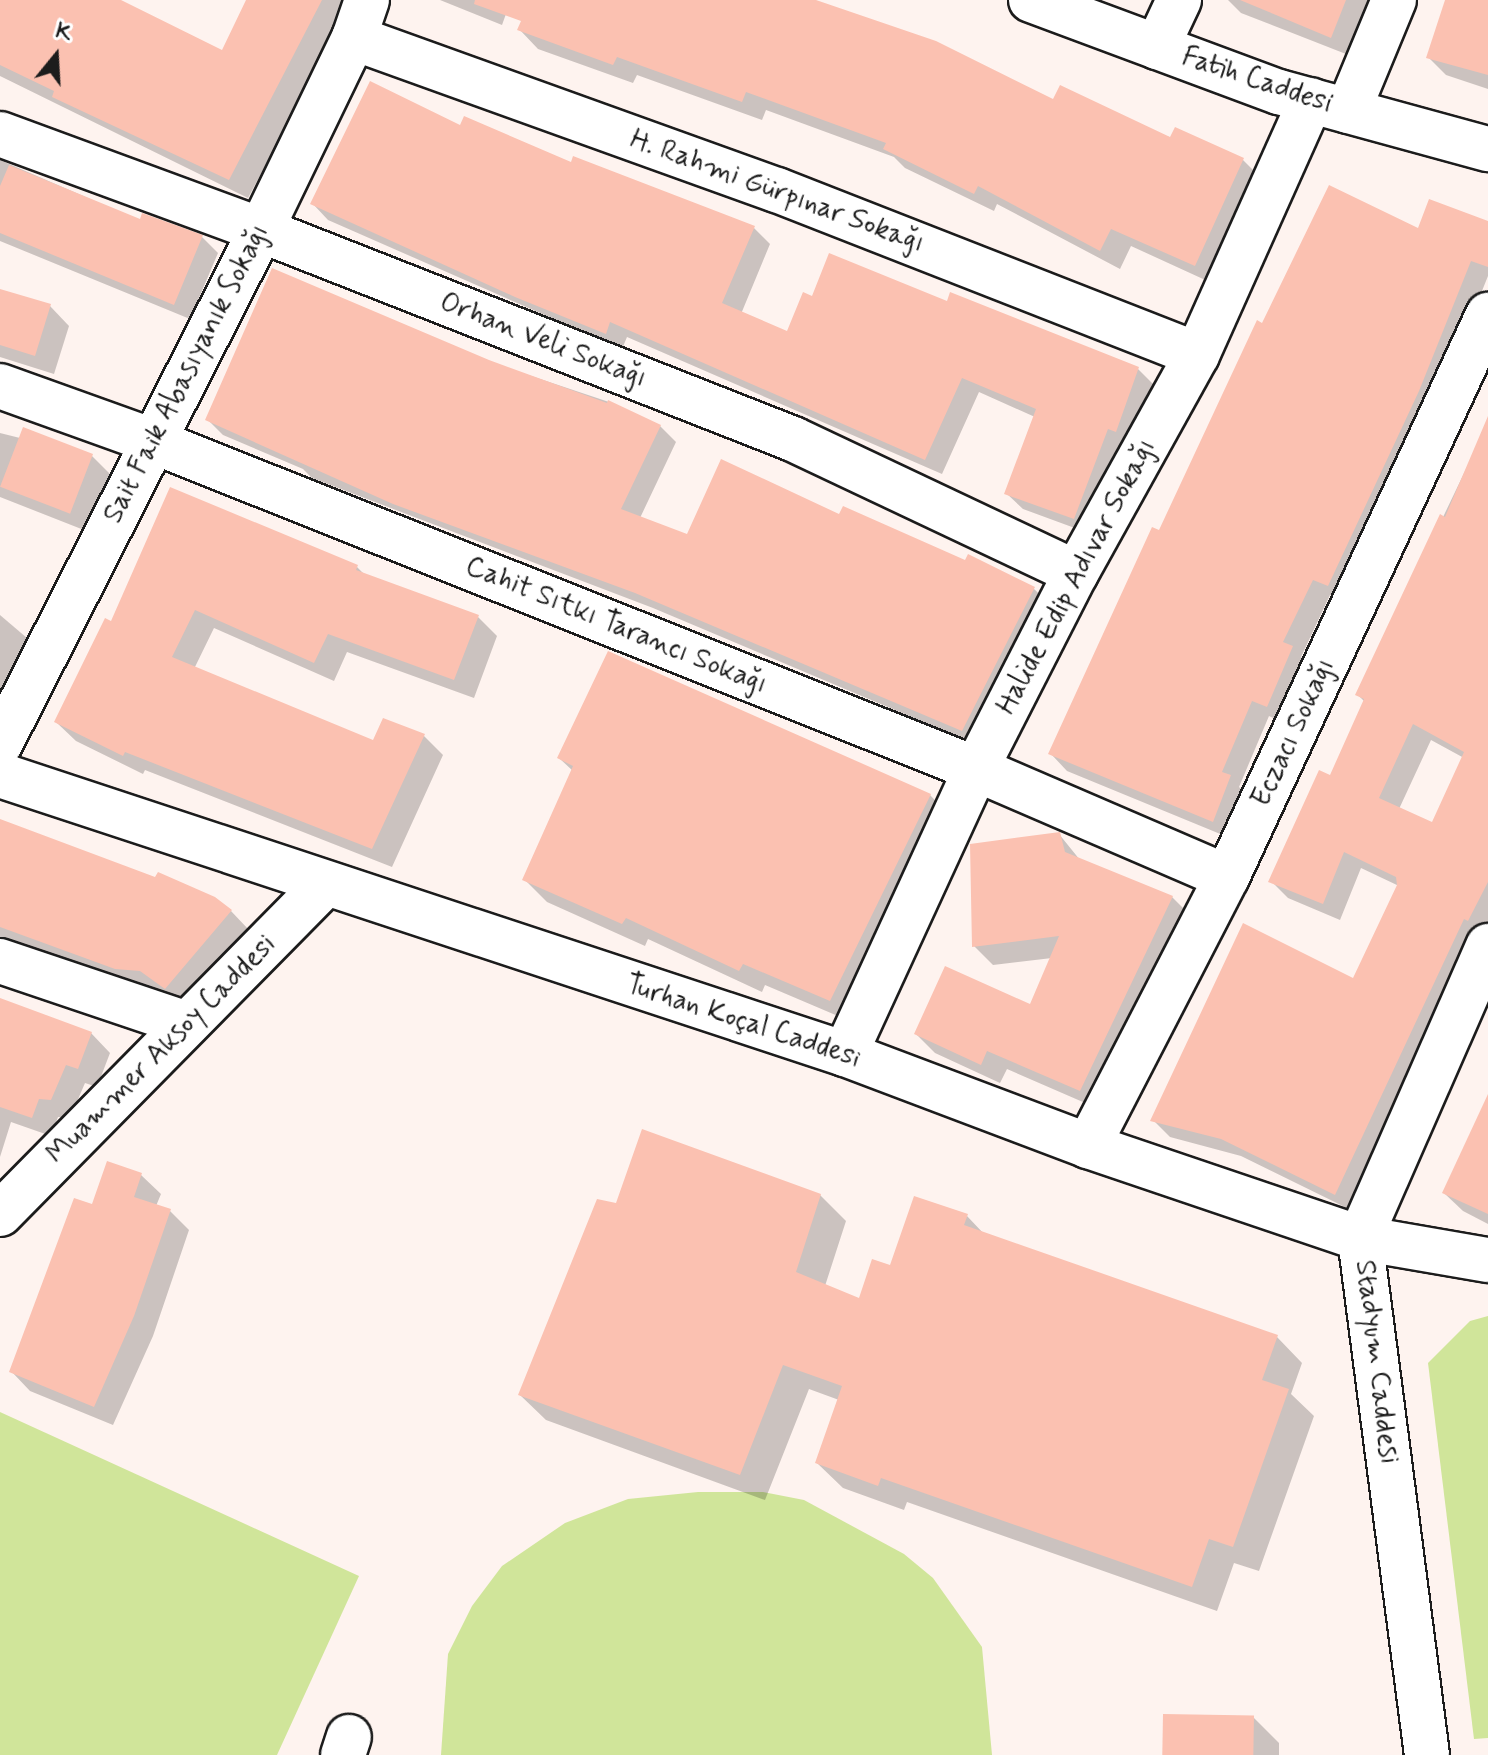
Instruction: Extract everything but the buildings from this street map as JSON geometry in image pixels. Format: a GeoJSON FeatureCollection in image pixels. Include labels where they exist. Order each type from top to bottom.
{"type":"FeatureCollection","features":[{"type":"Feature","properties":{"kind":"street","name":"Fatih Caddesi"},"geometry":{"type":"LineString","coordinates":[[1031,0],[1157,47],[1330,105],[1488,149]]}},
{"type":"Feature","properties":{"kind":"street"},"geometry":{"type":"LineString","coordinates":[[1157,47],[1179,0]]}},
{"type":"Feature","properties":{"kind":"street","name":"Halide Edip Adıvar Sokağı"},"geometry":{"type":"LineString","coordinates":[[845,1054],[976,769],[1076,573],[1330,105],[1394,0]]}},
{"type":"Feature","properties":{"kind":"street","name":"Sait Faik Abasıyanık Sokağı"},"geometry":{"type":"LineString","coordinates":[[0,744],[150,440],[261,230],[360,19]]}},
{"type":"Feature","properties":{"kind":"street","name":"H. Rahmi Gürpınar Sokağı"},"geometry":{"type":"LineString","coordinates":[[360,19],[777,190],[1197,355]]}},
{"type":"Feature","properties":{"kind":"street","name":"Orhan Veli Sokağı"},"geometry":{"type":"LineString","coordinates":[[0,134],[261,230],[793,439],[1076,573]]}},
{"type":"Feature","properties":{"kind":"street","name":"Eczacı Sokağı"},"geometry":{"type":"LineString","coordinates":[[1088,1146],[1227,877],[1488,315]]}},
{"type":"Feature","properties":{"kind":"street","name":"Cahit Sıtkı Tarancı Sokağı"},"geometry":{"type":"LineString","coordinates":[[0,386],[150,440],[976,769],[1227,877]]}},
{"type":"Feature","properties":{"kind":"street","name":"Turhan Koçal Caddesi"},"geometry":{"type":"LineString","coordinates":[[0,775],[325,885],[845,1054],[1088,1146],[1360,1238],[1488,1260]]}},
{"type":"Feature","properties":{"kind":"street","name":"Muammer Aksoy Caddesi"},"geometry":{"type":"LineString","coordinates":[[0,1214],[325,885]]}},
{"type":"Feature","properties":{"kind":"street","name":"Stadyum Caddesi"},"geometry":{"type":"LineString","coordinates":[[1427,1755],[1360,1238],[1488,946]]}},
{"type":"Feature","properties":{"kind":"street"},"geometry":{"type":"LineString","coordinates":[[0,961],[187,1024]]}},
{"type":"Feature","properties":{"kind":"green space"},"geometry":{"type":"Polygon","coordinates":[[[1488,1316],[1488,1738],[1474,1739],[1428,1363],[1470,1321],[1488,1316]]]}},
{"type":"Feature","properties":{"kind":"green space"},"geometry":{"type":"Polygon","coordinates":[[[0,1412],[359,1576],[277,1755],[0,1755],[0,1412]]]}},
{"type":"Feature","properties":{"kind":"green space"},"geometry":{"type":"Polygon","coordinates":[[[698,1492],[763,1492],[804,1500],[904,1554],[933,1578],[982,1647],[992,1755],[441,1755],[448,1654],[472,1606],[502,1566],[565,1523],[628,1499],[698,1492]]]}}]}
